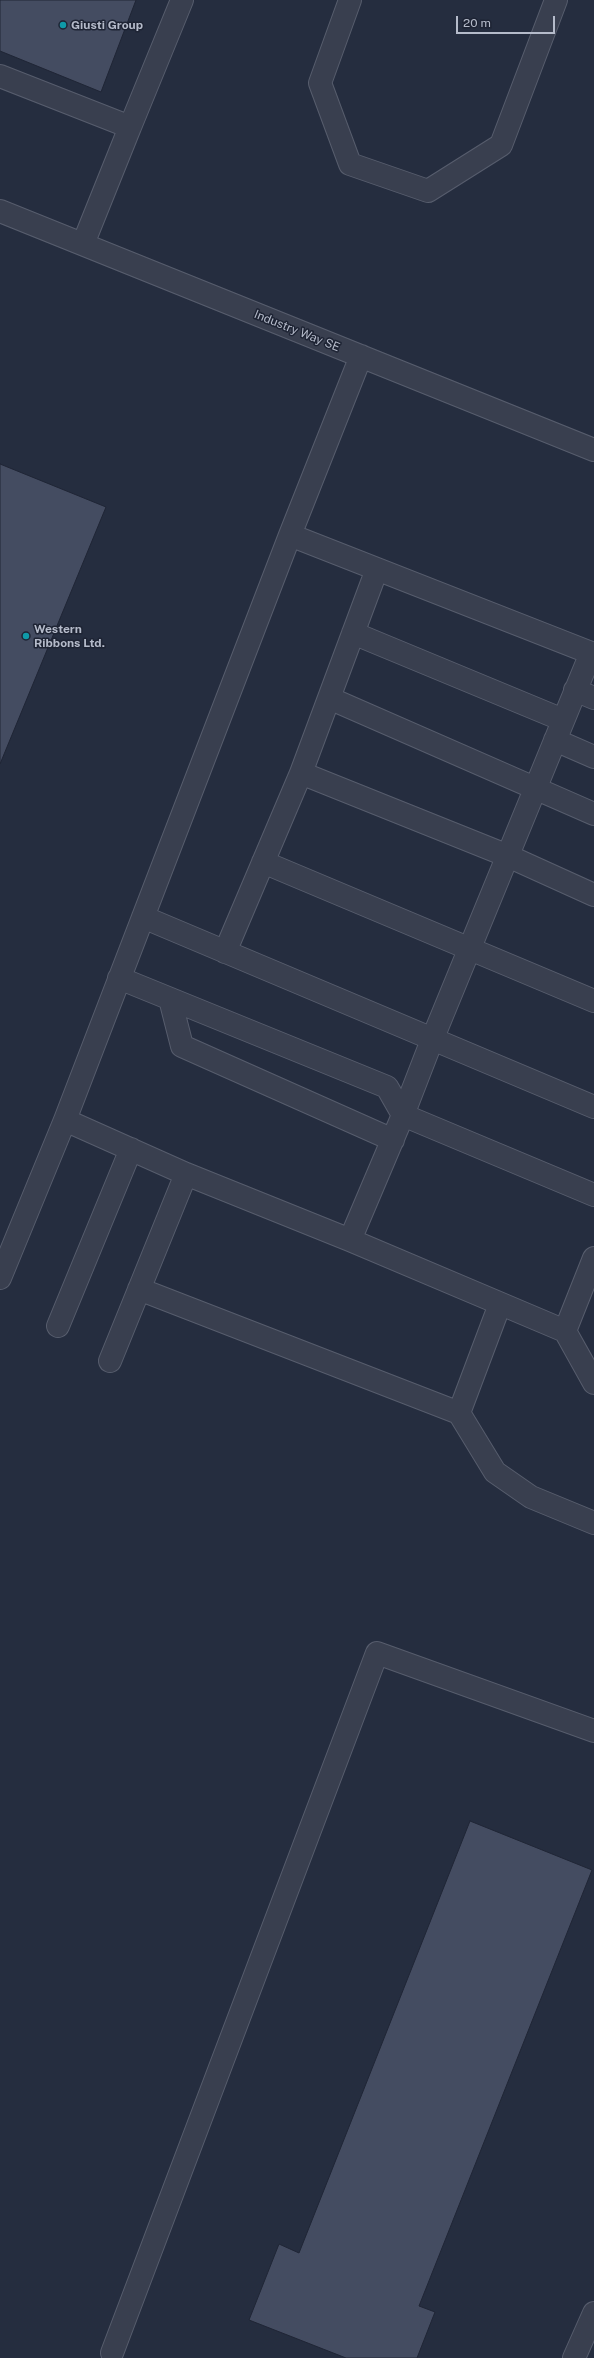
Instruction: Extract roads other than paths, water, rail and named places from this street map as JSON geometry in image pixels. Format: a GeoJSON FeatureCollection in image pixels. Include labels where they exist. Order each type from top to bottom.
{"type":"FeatureCollection","features":[{"type":"Feature","properties":{"kind":"street"},"geometry":{"type":"LineString","coordinates":[[82,244],[182,0]]}},
{"type":"Feature","properties":{"kind":"street"},"geometry":{"type":"LineString","coordinates":[[350,0],[320,83],[350,164],[428,191],[501,145],[556,0]]}},
{"type":"Feature","properties":{"kind":"street"},"geometry":{"type":"LineString","coordinates":[[0,76],[130,127]]}},
{"type":"Feature","properties":{"kind":"street","name":"Industry Way SE"},"geometry":{"type":"LineString","coordinates":[[0,211],[594,450]]}},
{"type":"Feature","properties":{"kind":"street"},"geometry":{"type":"LineString","coordinates":[[0,1278],[65,1120],[290,535],[361,356]]}},
{"type":"Feature","properties":{"kind":"street"},"geometry":{"type":"LineString","coordinates":[[290,535],[591,653],[584,694],[563,720],[432,1040],[393,1140],[350,1240]]}},
{"type":"Feature","properties":{"kind":"street"},"geometry":{"type":"LineString","coordinates":[[225,952],[301,774],[378,569]]}},
{"type":"Feature","properties":{"kind":"street"},"geometry":{"type":"LineString","coordinates":[[353,633],[563,720]]}},
{"type":"Feature","properties":{"kind":"street"},"geometry":{"type":"LineString","coordinates":[[329,698],[594,814]]}},
{"type":"Feature","properties":{"kind":"street"},"geometry":{"type":"LineString","coordinates":[[555,740],[594,757]]}},
{"type":"Feature","properties":{"kind":"street"},"geometry":{"type":"LineString","coordinates":[[301,774],[508,856],[594,895]]}},
{"type":"Feature","properties":{"kind":"street"},"geometry":{"type":"LineString","coordinates":[[263,862],[594,1001]]}},
{"type":"Feature","properties":{"kind":"street"},"geometry":{"type":"LineString","coordinates":[[143,917],[432,1040],[594,1106]]}},
{"type":"Feature","properties":{"kind":"street"},"geometry":{"type":"LineString","coordinates":[[119,978],[387,1087],[403,1115],[594,1195]]}},
{"type":"Feature","properties":{"kind":"street"},"geometry":{"type":"LineString","coordinates":[[170,999],[182,1046],[393,1140]]}},
{"type":"Feature","properties":{"kind":"street"},"geometry":{"type":"LineString","coordinates":[[65,1120],[186,1174],[350,1240],[564,1331],[594,1383]]}},
{"type":"Feature","properties":{"kind":"street"},"geometry":{"type":"LineString","coordinates":[[58,1326],[131,1149]]}},
{"type":"Feature","properties":{"kind":"street"},"geometry":{"type":"LineString","coordinates":[[110,1361],[186,1174]]}},
{"type":"Feature","properties":{"kind":"street"},"geometry":{"type":"LineString","coordinates":[[564,1331],[594,1258]]}},
{"type":"Feature","properties":{"kind":"street"},"geometry":{"type":"LineString","coordinates":[[139,1289],[459,1413],[495,1472],[531,1497],[594,1523]]}},
{"type":"Feature","properties":{"kind":"street"},"geometry":{"type":"LineString","coordinates":[[459,1413],[500,1304]]}},
{"type":"Feature","properties":{"kind":"street"},"geometry":{"type":"LineString","coordinates":[[115,2356],[377,1653],[594,1731]]}},
{"type":"Feature","properties":{"kind":"street"},"geometry":{"type":"LineString","coordinates":[[574,2358],[594,2313]]}},
{"type":"Feature","properties":{"kind":"place","name":"Giusti Group"},"geometry":{"type":"Point","coordinates":[63,25]}},
{"type":"Feature","properties":{"kind":"place","name":"Western Ribbons Ltd."},"geometry":{"type":"Point","coordinates":[26,636]}}]}
